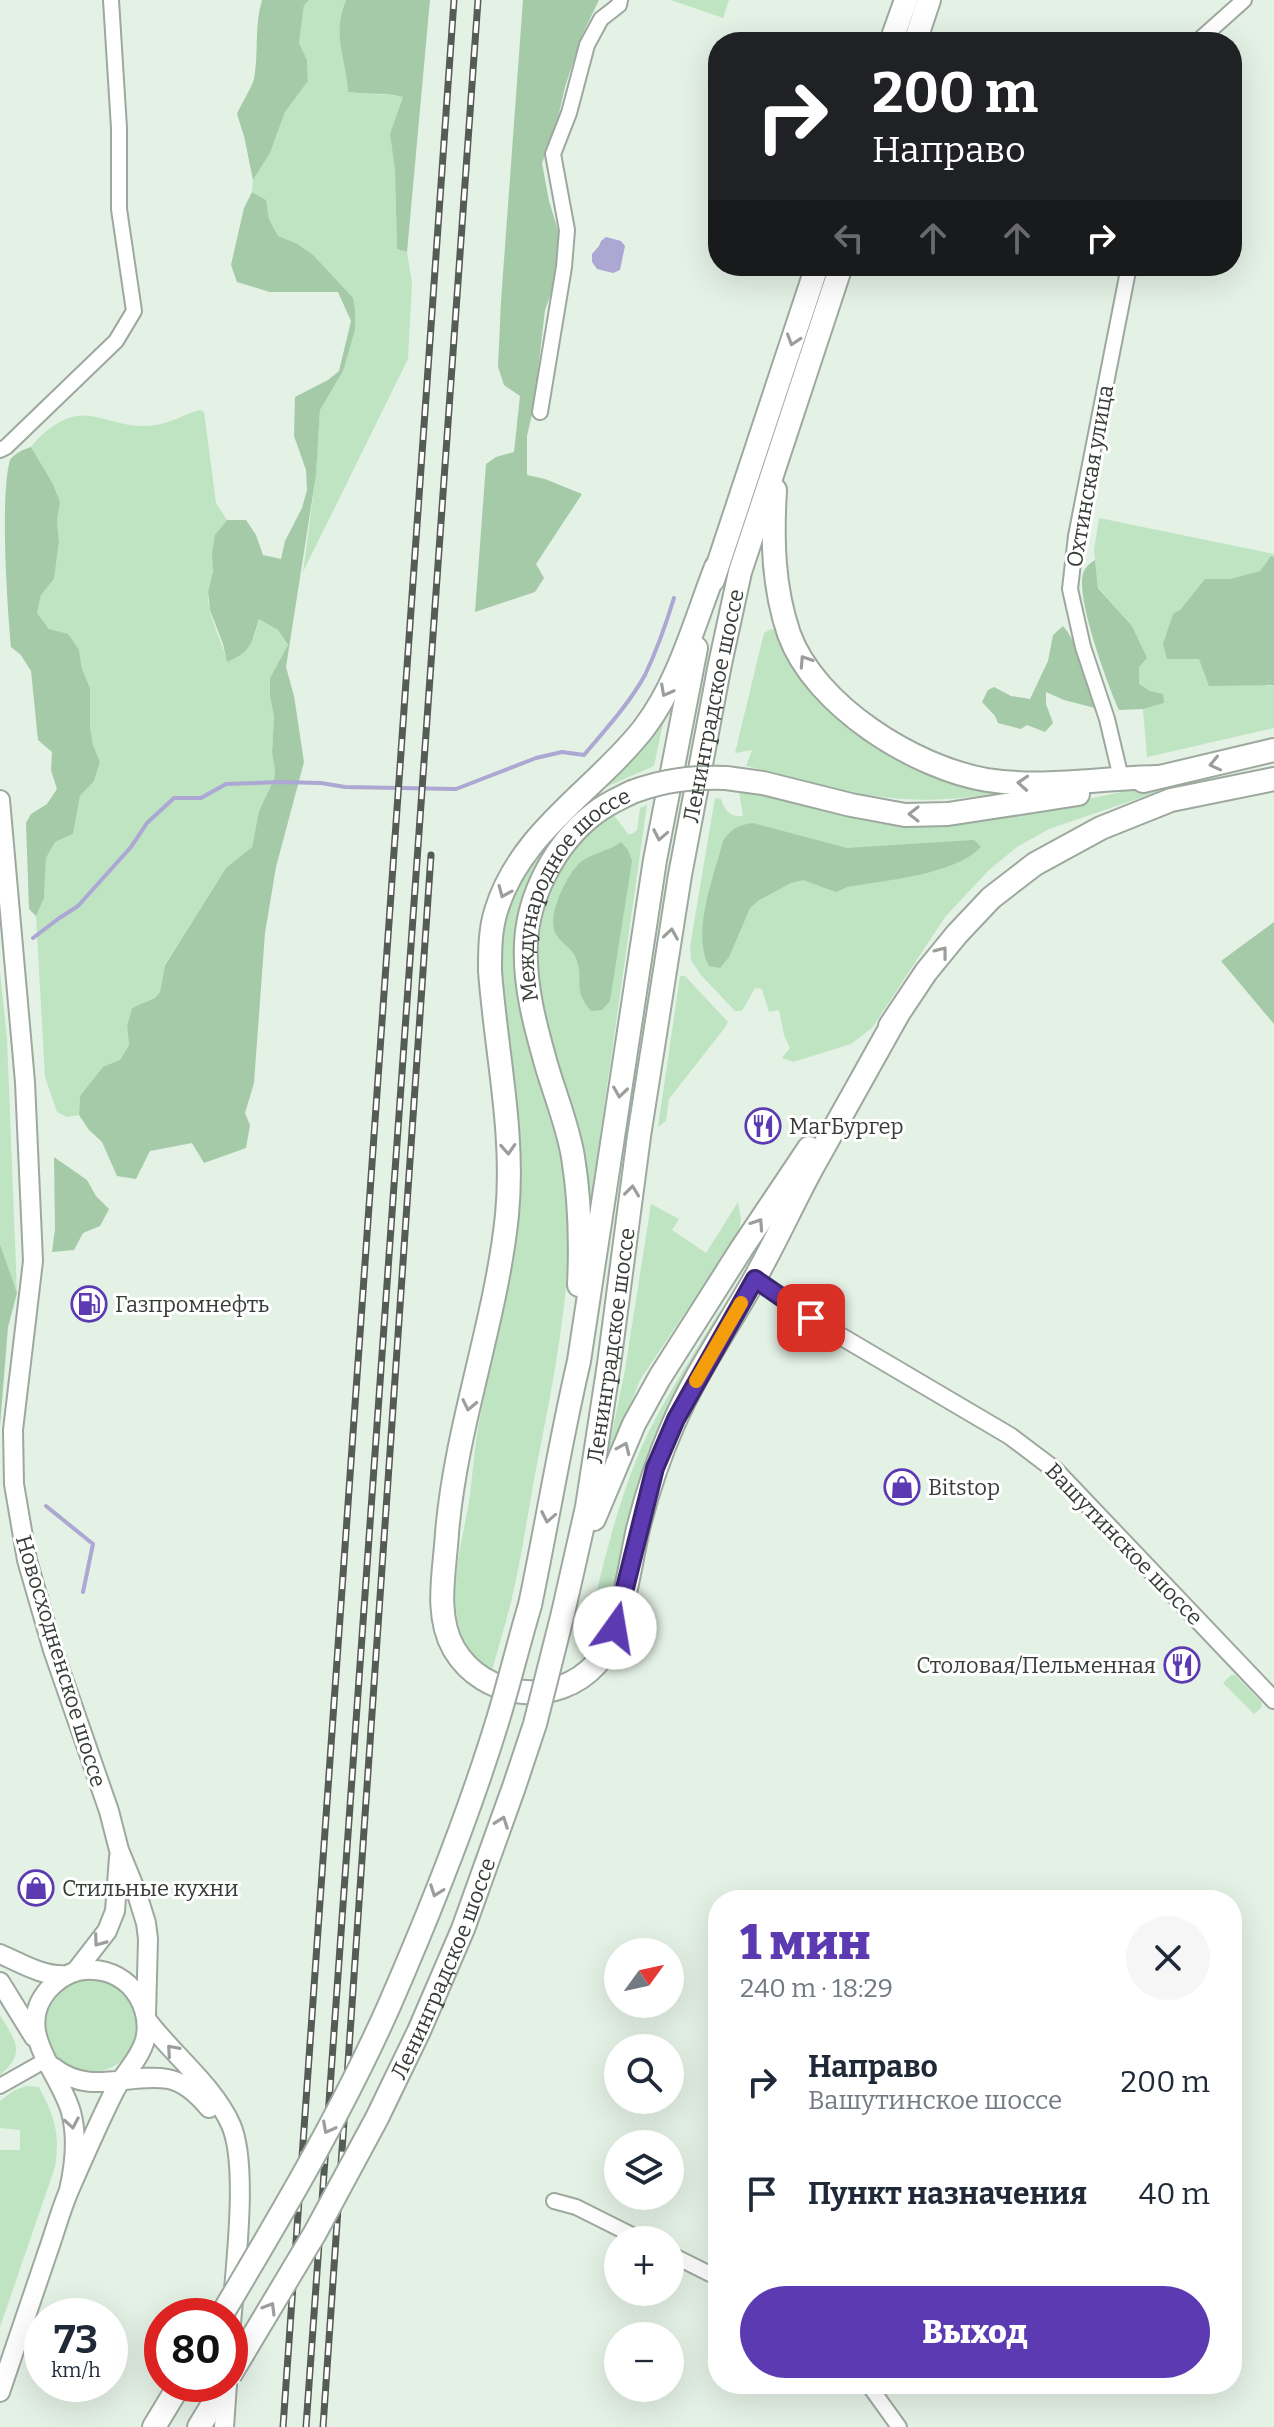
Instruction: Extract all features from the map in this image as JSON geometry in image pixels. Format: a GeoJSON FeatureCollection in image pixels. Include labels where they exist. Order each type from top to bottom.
{"type":"FeatureCollection","features":[{"type":"Feature","properties":{"kind":"highway"},"geometry":{"type":"LineString","coordinates":[[895,32],[906,0]]}},
{"type":"Feature","properties":{"kind":"highway"},"geometry":{"type":"LineString","coordinates":[[918,32],[929,0]]}},
{"type":"Feature","properties":{"kind":"highway","name":"Ленинградское шоссе"},"geometry":{"type":"LineString","coordinates":[[232,2298],[292,2196],[388,2008],[428,1912],[498,1718],[530,1605],[579,1361],[655,860],[693,662],[716,567],[814,276]]}},
{"type":"Feature","properties":{"kind":"highway","name":"Ленинградское шоссе"},"geometry":{"type":"LineString","coordinates":[[248,2345],[315,2233],[377,2118],[419,2031],[463,1929],[535,1724],[587,1507],[639,1136],[680,875],[740,572],[838,276]]}},
{"type":"Feature","properties":{"kind":"highway"},"geometry":{"type":"LineString","coordinates":[[777,460],[773,529],[780,605],[791,638],[805,664],[850,714],[879,737],[918,758],[986,780],[1032,784],[1157,777]]}},
{"type":"Feature","properties":{"kind":"highway"},"geometry":{"type":"LineString","coordinates":[[716,567],[669,688],[644,727],[530,846],[510,876],[496,911],[490,942],[490,971],[509,1155],[507,1214],[499,1269],[451,1490],[442,1609],[454,1648],[461,1660],[482,1678],[507,1690],[548,1691],[585,1674],[604,1653],[615,1628],[655,1468],[682,1406],[755,1279],[811,1170],[897,1016]]}},
{"type":"Feature","properties":{"kind":"highway","name":"Международное шоссе"},"geometry":{"type":"LineString","coordinates":[[567,1413],[579,1292],[581,1230],[573,1155],[529,995],[526,942],[541,885],[555,855],[596,812],[656,783],[684,778],[726,778],[763,783],[905,815],[948,814],[1123,787],[1274,750]]}},
{"type":"Feature","properties":{"kind":"highway"},"geometry":{"type":"LineString","coordinates":[[573,1572],[634,1424],[660,1377],[926,972],[957,934],[991,898],[1035,864],[1101,828],[1171,800],[1274,779]]}},
{"type":"Feature","properties":{"kind":"highway"},"geometry":{"type":"LineString","coordinates":[[154,2427],[169,2402]]}},
{"type":"Feature","properties":{"kind":"highway"},"geometry":{"type":"LineString","coordinates":[[199,2427],[215,2402]]}},
{"type":"Feature","properties":{"kind":"main road","name":"Новосходненское шоссе"},"geometry":{"type":"LineString","coordinates":[[0,800],[25,1082],[33,1261],[13,1430],[14,1484],[27,1560],[53,1650],[146,1923],[146,2018]]}},
{"type":"Feature","properties":{"kind":"main road","name":"Новосходненское шоссе"},"geometry":{"type":"LineString","coordinates":[[72,1973],[107,1931],[115,1911],[119,1850]]}},
{"type":"Feature","properties":{"kind":"main road"},"geometry":{"type":"LineString","coordinates":[[0,1954],[43,1973],[53,1975],[96,1970],[124,1981],[138,1996],[146,2018],[221,2109],[231,2126],[239,2163],[233,2298]]}},
{"type":"Feature","properties":{"kind":"main road"},"geometry":{"type":"LineString","coordinates":[[37,2042],[35,2022],[39,2003],[50,1987],[72,1973]]}},
{"type":"Feature","properties":{"kind":"main road"},"geometry":{"type":"LineString","coordinates":[[0,1982],[25,2019],[62,2089],[72,2117],[75,2146],[69,2190]]}},
{"type":"Feature","properties":{"kind":"main road"},"geometry":{"type":"LineString","coordinates":[[1,2385],[69,2190],[125,2074],[142,2050],[146,2018]]}},
{"type":"Feature","properties":{"kind":"main road"},"geometry":{"type":"LineString","coordinates":[[46,2060],[61,2074],[80,2081],[101,2081],[125,2074],[170,2079],[186,2087],[219,2121],[239,2163]]}},
{"type":"Feature","properties":{"kind":"main road"},"geometry":{"type":"LineString","coordinates":[[224,2427],[225,2402]]}},
{"type":"Feature","properties":{"kind":"street"},"geometry":{"type":"LineString","coordinates":[[0,450],[58,399],[116,341],[134,311],[119,209],[119,128],[111,0]]}},
{"type":"Feature","properties":{"kind":"street"},"geometry":{"type":"LineString","coordinates":[[540,412],[564,267],[567,230],[553,154],[569,113],[587,45],[601,19],[619,5],[620,0]]}},
{"type":"Feature","properties":{"kind":"street"},"geometry":{"type":"LineString","coordinates":[[1208,32],[1244,0]]}},
{"type":"Feature","properties":{"kind":"street","name":"Охтинская улица"},"geometry":{"type":"LineString","coordinates":[[1121,778],[1107,719],[1083,647],[1070,589],[1076,536],[1127,276]]}},
{"type":"Feature","properties":{"kind":"street","name":"Вашутинское шоссе"},"geometry":{"type":"LineString","coordinates":[[755,1279],[837,1334],[1010,1436],[1055,1470],[1274,1700]]}},
{"type":"Feature","properties":{"kind":"street"},"geometry":{"type":"LineString","coordinates":[[0,2086],[46,2060]]}},
{"type":"Feature","properties":{"kind":"street"},"geometry":{"type":"LineString","coordinates":[[554,2201],[576,2207],[614,2226]]}},
{"type":"Feature","properties":{"kind":"street"},"geometry":{"type":"LineString","coordinates":[[684,2261],[708,2273]]}},
{"type":"Feature","properties":{"kind":"street"},"geometry":{"type":"LineString","coordinates":[[875,2394],[899,2427]]}},
{"type":"Feature","properties":{"kind":"green space"},"geometry":{"type":"Polygon","coordinates":[[[262,0],[309,0],[304,5],[299,43],[307,60],[308,81],[285,112],[270,153],[253,180],[237,114],[254,79],[262,0]]]}},
{"type":"Feature","properties":{"kind":"green space"},"geometry":{"type":"Polygon","coordinates":[[[309,0],[346,0],[340,36],[348,92],[404,97],[390,134],[395,171],[397,249],[407,252],[412,283],[408,359],[303,572],[316,475],[320,410],[343,371],[355,308],[296,243],[278,236],[269,219],[266,200],[252,192],[253,180],[270,153],[285,112],[308,81],[307,60],[299,43],[304,4],[309,0]]]}},
{"type":"Feature","properties":{"kind":"green space"},"geometry":{"type":"Polygon","coordinates":[[[346,0],[430,0],[407,252],[397,249],[395,171],[390,134],[403,97],[348,92],[340,36],[346,0]]]}},
{"type":"Feature","properties":{"kind":"green space"},"geometry":{"type":"Polygon","coordinates":[[[523,0],[599,0],[582,35],[555,131],[542,163],[560,237],[558,275],[545,310],[534,405],[527,436],[527,475],[582,494],[536,564],[544,578],[535,592],[475,612],[486,464],[496,457],[514,452],[520,396],[504,385],[498,367],[523,0]]]}},
{"type":"Feature","properties":{"kind":"green space"},"geometry":{"type":"Polygon","coordinates":[[[671,0],[729,0],[723,18],[671,0]]]}},
{"type":"Feature","properties":{"kind":"green space"},"geometry":{"type":"Polygon","coordinates":[[[252,192],[266,200],[269,219],[278,236],[296,243],[313,255],[353,298],[355,330],[343,371],[320,410],[316,475],[286,667],[294,696],[304,762],[276,867],[265,933],[254,1083],[245,1113],[250,1125],[246,1148],[204,1163],[192,1143],[150,1151],[136,1179],[117,1176],[102,1142],[79,1115],[80,1096],[103,1067],[120,1060],[129,1045],[127,1026],[132,1008],[155,998],[160,992],[165,965],[226,868],[252,847],[259,811],[274,779],[274,716],[270,678],[288,645],[278,630],[259,619],[249,646],[227,662],[210,610],[208,591],[213,571],[215,535],[227,520],[246,520],[256,535],[263,555],[281,559],[285,541],[302,508],[307,490],[306,470],[294,436],[295,397],[339,371],[351,321],[338,292],[270,292],[237,282],[231,265],[244,208],[252,192]]]}},
{"type":"Feature","properties":{"kind":"green space"},"geometry":{"type":"Polygon","coordinates":[[[200,410],[204,412],[216,503],[227,520],[214,542],[208,593],[210,610],[227,661],[254,637],[259,619],[278,630],[288,646],[270,678],[274,715],[274,779],[259,811],[252,847],[226,868],[165,964],[160,992],[155,998],[132,1008],[127,1026],[129,1045],[120,1061],[80,1096],[79,1115],[67,1117],[57,1112],[45,1077],[36,916],[44,898],[46,858],[55,842],[73,834],[80,796],[94,781],[100,762],[90,726],[90,688],[82,669],[79,650],[49,629],[37,613],[41,595],[54,579],[60,502],[31,447],[49,429],[81,415],[153,426],[200,410]]]}},
{"type":"Feature","properties":{"kind":"green space"},"geometry":{"type":"Polygon","coordinates":[[[31,447],[60,502],[54,579],[41,595],[37,613],[49,629],[68,634],[79,650],[82,669],[90,688],[90,726],[100,762],[94,781],[80,796],[73,834],[55,842],[46,858],[44,898],[36,916],[29,909],[26,823],[31,814],[47,804],[57,789],[51,770],[52,752],[38,740],[31,671],[21,655],[11,647],[5,524],[10,460],[31,447]]]}},
{"type":"Feature","properties":{"kind":"green space"},"geometry":{"type":"Polygon","coordinates":[[[1099,518],[1274,554],[1260,571],[1230,579],[1205,580],[1180,610],[1167,659],[1199,659],[1268,686],[1274,685],[1274,728],[1147,757],[1143,709],[1164,703],[1139,685],[1139,667],[1146,658],[1132,626],[1098,587],[1094,550],[1099,518]]]}},
{"type":"Feature","properties":{"kind":"green space"},"geometry":{"type":"Polygon","coordinates":[[[1271,556],[1274,557],[1274,685],[1209,686],[1199,659],[1167,659],[1163,644],[1173,614],[1180,610],[1205,579],[1230,579],[1260,571],[1271,556]]]}},
{"type":"Feature","properties":{"kind":"green space"},"geometry":{"type":"Polygon","coordinates":[[[1095,560],[1098,588],[1132,626],[1147,658],[1139,667],[1139,684],[1163,694],[1164,703],[1143,709],[1119,710],[1094,642],[1084,602],[1083,574],[1095,560]]]}},
{"type":"Feature","properties":{"kind":"green space"},"geometry":{"type":"Polygon","coordinates":[[[1063,626],[1084,666],[1095,708],[1046,692],[1046,704],[1053,723],[1045,732],[1027,725],[1021,729],[998,723],[982,702],[988,690],[994,687],[1011,696],[1030,699],[1048,661],[1053,635],[1063,626]]]}},
{"type":"Feature","properties":{"kind":"green space"},"geometry":{"type":"Polygon","coordinates":[[[771,629],[779,630],[888,753],[948,780],[1012,792],[932,800],[905,799],[845,790],[746,766],[752,750],[735,753],[764,633],[771,629]]]}},
{"type":"Feature","properties":{"kind":"green space"},"geometry":{"type":"Polygon","coordinates":[[[665,714],[654,766],[606,787],[587,800],[629,760],[665,714]]]}},
{"type":"Feature","properties":{"kind":"green space"},"geometry":{"type":"Polygon","coordinates":[[[1155,785],[1159,788],[1157,792],[1049,829],[1017,847],[989,870],[945,917],[872,1028],[851,1044],[793,1062],[782,1058],[790,1048],[779,1010],[769,1012],[762,989],[755,988],[742,1011],[735,1011],[691,960],[690,947],[715,798],[721,799],[724,807],[735,816],[743,816],[739,791],[865,821],[924,827],[991,820],[1155,785]]]}},
{"type":"Feature","properties":{"kind":"green space"},"geometry":{"type":"Polygon","coordinates":[[[647,805],[589,1200],[580,1141],[551,1039],[539,975],[543,914],[552,887],[567,860],[587,836],[613,814],[628,834],[632,834],[637,830],[640,808],[647,805]]]}},
{"type":"Feature","properties":{"kind":"green space"},"geometry":{"type":"Polygon","coordinates":[[[753,823],[847,848],[974,840],[981,847],[954,864],[937,870],[847,887],[836,892],[803,880],[791,883],[750,908],[729,957],[720,968],[709,966],[702,937],[703,921],[723,841],[735,828],[753,823]]]}},
{"type":"Feature","properties":{"kind":"green space"},"geometry":{"type":"Polygon","coordinates":[[[549,840],[522,902],[514,950],[517,987],[564,1159],[569,1199],[569,1250],[549,1404],[514,1589],[492,1671],[472,1652],[463,1637],[456,1610],[456,1583],[478,1428],[510,1265],[518,1203],[519,1120],[501,994],[501,938],[508,908],[518,887],[549,840]]]}},
{"type":"Feature","properties":{"kind":"green space"},"geometry":{"type":"Polygon","coordinates":[[[621,842],[632,861],[610,1001],[602,1010],[591,1011],[581,996],[576,958],[554,929],[554,912],[561,892],[577,866],[586,858],[621,842]]]}},
{"type":"Feature","properties":{"kind":"green space"},"geometry":{"type":"Polygon","coordinates":[[[1274,922],[1274,1024],[1221,961],[1274,922]]]}},
{"type":"Feature","properties":{"kind":"green space"},"geometry":{"type":"Polygon","coordinates":[[[0,972],[7,1038],[17,1293],[0,1244],[0,972]]]}},
{"type":"Feature","properties":{"kind":"green space"},"geometry":{"type":"Polygon","coordinates":[[[680,976],[685,976],[728,1022],[669,1099],[666,1121],[658,1127],[680,976]]]}},
{"type":"Feature","properties":{"kind":"green space"},"geometry":{"type":"Polygon","coordinates":[[[54,1157],[87,1180],[96,1196],[109,1209],[100,1226],[83,1233],[74,1250],[52,1252],[55,1229],[54,1157]]]}},
{"type":"Feature","properties":{"kind":"green space"},"geometry":{"type":"Polygon","coordinates":[[[738,1202],[741,1219],[739,1232],[640,1380],[611,1453],[609,1447],[625,1370],[651,1204],[679,1219],[672,1230],[706,1253],[738,1202]]]}},
{"type":"Feature","properties":{"kind":"green space"},"geometry":{"type":"Polygon","coordinates":[[[0,1244],[17,1293],[8,1327],[0,1426],[0,1244]]]}},
{"type":"Feature","properties":{"kind":"green space"},"geometry":{"type":"Polygon","coordinates":[[[719,1312],[725,1316],[639,1491],[613,1594],[602,1623],[581,1659],[611,1535],[635,1463],[663,1405],[719,1312]]]}},
{"type":"Feature","properties":{"kind":"green space"},"geometry":{"type":"Polygon","coordinates":[[[1235,1675],[1261,1702],[1262,1707],[1254,1714],[1223,1683],[1235,1675]]]}},
{"type":"Feature","properties":{"kind":"green space"},"geometry":{"type":"Polygon","coordinates":[[[91,1978],[109,1982],[124,1992],[134,2007],[138,2025],[134,2043],[124,2058],[109,2068],[91,2072],[73,2068],[58,2058],[48,2043],[44,2025],[48,2007],[58,1992],[73,1982],[91,1978]]]}},
{"type":"Feature","properties":{"kind":"green space"},"geometry":{"type":"Polygon","coordinates":[[[0,2015],[14,2039],[16,2053],[14,2060],[0,2075],[0,2015]]]}},
{"type":"Feature","properties":{"kind":"green space"},"geometry":{"type":"Polygon","coordinates":[[[26,2086],[39,2087],[49,2108],[56,2135],[55,2167],[0,2327],[0,2150],[20,2150],[20,2130],[0,2128],[0,2101],[26,2086]]]}},
{"type":"Feature","properties":{"kind":"shaded area"},"geometry":{"type":"Polygon","coordinates":[[[606,237],[621,241],[625,246],[620,270],[613,273],[597,269],[592,262],[592,254],[606,237]]]}},
{"type":"Feature","properties":{"kind":"waterway"},"geometry":{"type":"LineString","coordinates":[[33,938],[78,906],[131,847],[147,823],[174,798],[201,798],[226,784],[280,782],[345,787],[456,789],[536,758],[562,752],[584,755],[639,686],[674,598]]}},
{"type":"Feature","properties":{"kind":"waterway"},"geometry":{"type":"LineString","coordinates":[[46,1506],[93,1544],[83,1592]]}},
{"type":"Feature","properties":{"kind":"railway"},"geometry":{"type":"LineString","coordinates":[[283,2427],[454,0]]}},
{"type":"Feature","properties":{"kind":"railway"},"geometry":{"type":"LineString","coordinates":[[306,2427],[478,0]]}},
{"type":"Feature","properties":{"kind":"railway"},"geometry":{"type":"LineString","coordinates":[[323,2427],[431,855]]}},
{"type":"Feature","properties":{"kind":"slow traffic"},"geometry":{"type":"LineString","coordinates":[[696,1381],[741,1303]]}},
{"type":"Feature","properties":{"kind":"place","name":"МагБургер"},"geometry":{"type":"Point","coordinates":[763,1126]}},
{"type":"Feature","properties":{"kind":"place","name":"Газпромнефть"},"geometry":{"type":"Point","coordinates":[89,1304]}},
{"type":"Feature","properties":{"kind":"place","name":"Bitstop"},"geometry":{"type":"Point","coordinates":[902,1487]}},
{"type":"Feature","properties":{"kind":"place","name":"Столовая/Пельменная"},"geometry":{"type":"Point","coordinates":[1182,1665]}},
{"type":"Feature","properties":{"kind":"place","name":"Стильные кухни"},"geometry":{"type":"Point","coordinates":[36,1888]}},
{"type":"Feature","properties":{"kind":"route"},"geometry":{"type":"LineString","coordinates":[[615,1628],[655,1468],[709,1356],[755,1279],[811,1318]]}}]}
